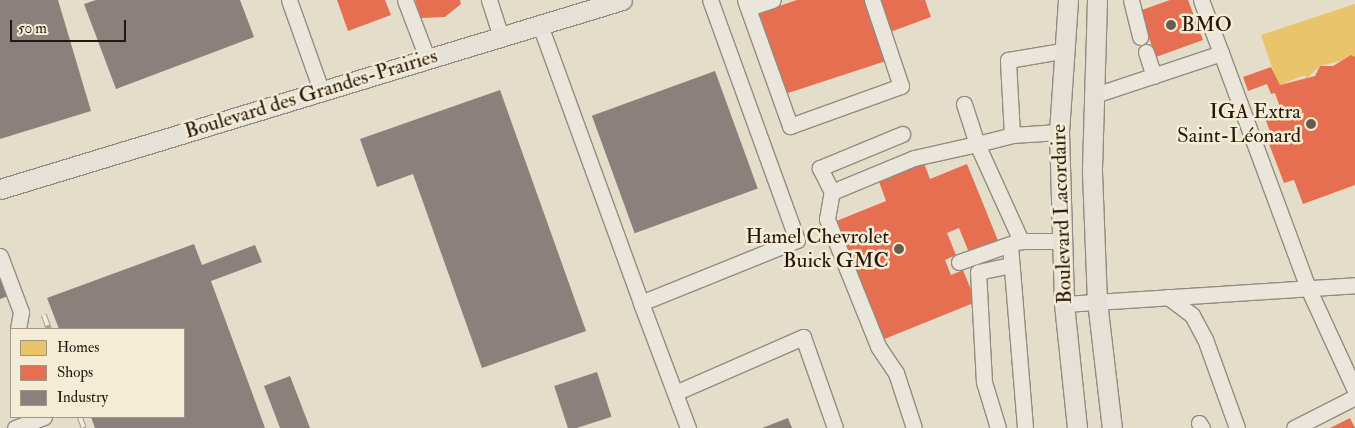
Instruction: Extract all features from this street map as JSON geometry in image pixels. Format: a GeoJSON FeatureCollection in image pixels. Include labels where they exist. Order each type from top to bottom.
{"type":"FeatureCollection","features":[{"type":"Feature","properties":{"kind":"main road","name":"Boulevard des Grandes-Prairies"},"geometry":{"type":"LineString","coordinates":[[0,189],[622,0]]}},
{"type":"Feature","properties":{"kind":"main road","name":"Boulevard Lacordaire"},"geometry":{"type":"LineString","coordinates":[[1068,0],[1062,51],[1059,132],[1064,304],[1077,428]]}},
{"type":"Feature","properties":{"kind":"main road","name":"Boulevard Lacordaire"},"geometry":{"type":"LineString","coordinates":[[1098,0],[1092,96],[1097,301],[1112,428]]}},
{"type":"Feature","properties":{"kind":"street"},"geometry":{"type":"LineString","coordinates":[[289,0],[321,90]]}},
{"type":"Feature","properties":{"kind":"street"},"geometry":{"type":"LineString","coordinates":[[405,0],[426,58]]}},
{"type":"Feature","properties":{"kind":"street"},"geometry":{"type":"LineString","coordinates":[[489,0],[501,36]]}},
{"type":"Feature","properties":{"kind":"street"},"geometry":{"type":"LineString","coordinates":[[641,303],[797,240],[710,0]]}},
{"type":"Feature","properties":{"kind":"street"},"geometry":{"type":"LineString","coordinates":[[773,0],[746,4],[790,126],[901,86],[872,0]]}},
{"type":"Feature","properties":{"kind":"street"},"geometry":{"type":"LineString","coordinates":[[1131,0],[1140,36]]}},
{"type":"Feature","properties":{"kind":"street"},"geometry":{"type":"LineString","coordinates":[[1201,0],[1308,288],[1355,390]]}},
{"type":"Feature","properties":{"kind":"street"},"geometry":{"type":"LineString","coordinates":[[540,25],[688,428]]}},
{"type":"Feature","properties":{"kind":"street"},"geometry":{"type":"LineString","coordinates":[[1012,135],[1008,60],[1062,51]]}},
{"type":"Feature","properties":{"kind":"street"},"geometry":{"type":"LineString","coordinates":[[1146,52],[1154,76]]}},
{"type":"Feature","properties":{"kind":"street"},"geometry":{"type":"LineString","coordinates":[[1092,96],[1221,53]]}},
{"type":"Feature","properties":{"kind":"street"},"geometry":{"type":"LineString","coordinates":[[964,104],[977,144],[1015,243],[1012,265],[1026,428]]}},
{"type":"Feature","properties":{"kind":"street"},"geometry":{"type":"LineString","coordinates":[[832,192],[914,158],[1012,135],[1059,132]]}},
{"type":"Feature","properties":{"kind":"street"},"geometry":{"type":"LineString","coordinates":[[902,134],[820,168],[832,192],[828,219],[878,346],[896,373],[914,428]]}},
{"type":"Feature","properties":{"kind":"street"},"geometry":{"type":"LineString","coordinates":[[959,262],[1015,243],[1062,241]]}},
{"type":"Feature","properties":{"kind":"street"},"geometry":{"type":"LineString","coordinates":[[0,256],[21,312],[18,328]]}},
{"type":"Feature","properties":{"kind":"street"},"geometry":{"type":"LineString","coordinates":[[998,428],[984,382],[978,272],[1012,265]]}},
{"type":"Feature","properties":{"kind":"street"},"geometry":{"type":"LineString","coordinates":[[1064,304],[1355,285]]}},
{"type":"Feature","properties":{"kind":"street"},"geometry":{"type":"LineString","coordinates":[[1168,297],[1192,316],[1205,339],[1237,428]]}},
{"type":"Feature","properties":{"kind":"street"},"geometry":{"type":"LineString","coordinates":[[675,393],[803,337],[835,428]]}},
{"type":"Feature","properties":{"kind":"street"},"geometry":{"type":"LineString","coordinates":[[1294,428],[1355,398]]}},
{"type":"Feature","properties":{"kind":"street"},"geometry":{"type":"LineString","coordinates":[[15,428],[41,418]]}},
{"type":"Feature","properties":{"kind":"building: Homes"},"geometry":{"type":"Polygon","coordinates":[[[1355,4],[1355,57],[1320,66],[1306,79],[1305,75],[1280,85],[1277,82],[1261,35],[1355,4]]]}},
{"type":"Feature","properties":{"kind":"building: Shops"},"geometry":{"type":"Polygon","coordinates":[[[337,0],[385,0],[391,15],[348,31],[337,0]]]}},
{"type":"Feature","properties":{"kind":"building: Shops"},"geometry":{"type":"Polygon","coordinates":[[[415,0],[460,0],[461,4],[445,17],[421,18],[415,0]]]}},
{"type":"Feature","properties":{"kind":"building: Shops"},"geometry":{"type":"Polygon","coordinates":[[[797,0],[869,0],[889,60],[785,94],[758,13],[797,0]]]}},
{"type":"Feature","properties":{"kind":"building: Shops"},"geometry":{"type":"Polygon","coordinates":[[[878,0],[925,0],[931,17],[890,32],[878,0]]]}},
{"type":"Feature","properties":{"kind":"building: Shops","name":"BMO"},"geometry":{"type":"Polygon","coordinates":[[[1170,0],[1188,0],[1203,40],[1156,57],[1139,11],[1170,0]]]}},
{"type":"Feature","properties":{"kind":"building: Shops","name":"IGA Extra Saint-Léonard"},"geometry":{"type":"Polygon","coordinates":[[[1351,55],[1355,57],[1355,185],[1303,204],[1294,180],[1284,183],[1266,136],[1271,134],[1263,113],[1280,107],[1275,93],[1271,94],[1267,84],[1248,91],[1243,77],[1271,67],[1280,85],[1315,76],[1320,66],[1333,66],[1351,55]]]}},
{"type":"Feature","properties":{"kind":"building: Shops","name":"Hamel Chevrolet Buick GMC"},"geometry":{"type":"Polygon","coordinates":[[[922,158],[930,179],[967,164],[999,243],[970,255],[959,228],[947,233],[956,255],[945,260],[951,275],[963,270],[976,302],[882,340],[834,222],[886,201],[877,176],[922,158]]]}},
{"type":"Feature","properties":{"kind":"building: Shops"},"geometry":{"type":"Polygon","coordinates":[[[1350,418],[1355,428],[1330,428],[1350,418]]]}},
{"type":"Feature","properties":{"kind":"building: Industry"},"geometry":{"type":"Polygon","coordinates":[[[0,0],[58,0],[91,111],[0,139],[0,0]]]}},
{"type":"Feature","properties":{"kind":"building: Industry"},"geometry":{"type":"Polygon","coordinates":[[[96,0],[240,0],[254,37],[116,89],[84,4],[96,0]]]}},
{"type":"Feature","properties":{"kind":"building: Industry"},"geometry":{"type":"Polygon","coordinates":[[[715,71],[758,188],[635,233],[592,116],[715,71]]]}},
{"type":"Feature","properties":{"kind":"building: Industry"},"geometry":{"type":"Polygon","coordinates":[[[500,90],[586,331],[482,368],[413,174],[377,187],[360,139],[500,90]]]}},
{"type":"Feature","properties":{"kind":"building: Industry"},"geometry":{"type":"Polygon","coordinates":[[[194,244],[202,265],[255,245],[262,262],[211,281],[265,428],[95,428],[91,418],[185,418],[185,328],[59,328],[47,298],[194,244]]]}},
{"type":"Feature","properties":{"kind":"building: Industry"},"geometry":{"type":"Polygon","coordinates":[[[0,276],[8,296],[0,299],[0,276]]]}},
{"type":"Feature","properties":{"kind":"building: Industry"},"geometry":{"type":"Polygon","coordinates":[[[597,372],[612,417],[577,428],[568,428],[554,386],[597,372]]]}},
{"type":"Feature","properties":{"kind":"building: Industry"},"geometry":{"type":"Polygon","coordinates":[[[290,376],[310,428],[280,428],[264,386],[290,376]]]}},
{"type":"Feature","properties":{"kind":"building: Industry"},"geometry":{"type":"Polygon","coordinates":[[[788,418],[792,428],[762,428],[788,418]]]}},
{"type":"Feature","properties":{"kind":"railway"},"geometry":{"type":"LineString","coordinates":[[44,315],[49,328]]}},
{"type":"Feature","properties":{"kind":"railway"},"geometry":{"type":"LineString","coordinates":[[80,418],[84,428]]}},
{"type":"Feature","properties":{"kind":"place","name":"BMO"},"geometry":{"type":"Point","coordinates":[1171,25]}},
{"type":"Feature","properties":{"kind":"place","name":"IGA Extra Saint-Léonard"},"geometry":{"type":"Point","coordinates":[1311,124]}},
{"type":"Feature","properties":{"kind":"place","name":"Hamel Chevrolet Buick GMC"},"geometry":{"type":"Point","coordinates":[899,249]}}]}
